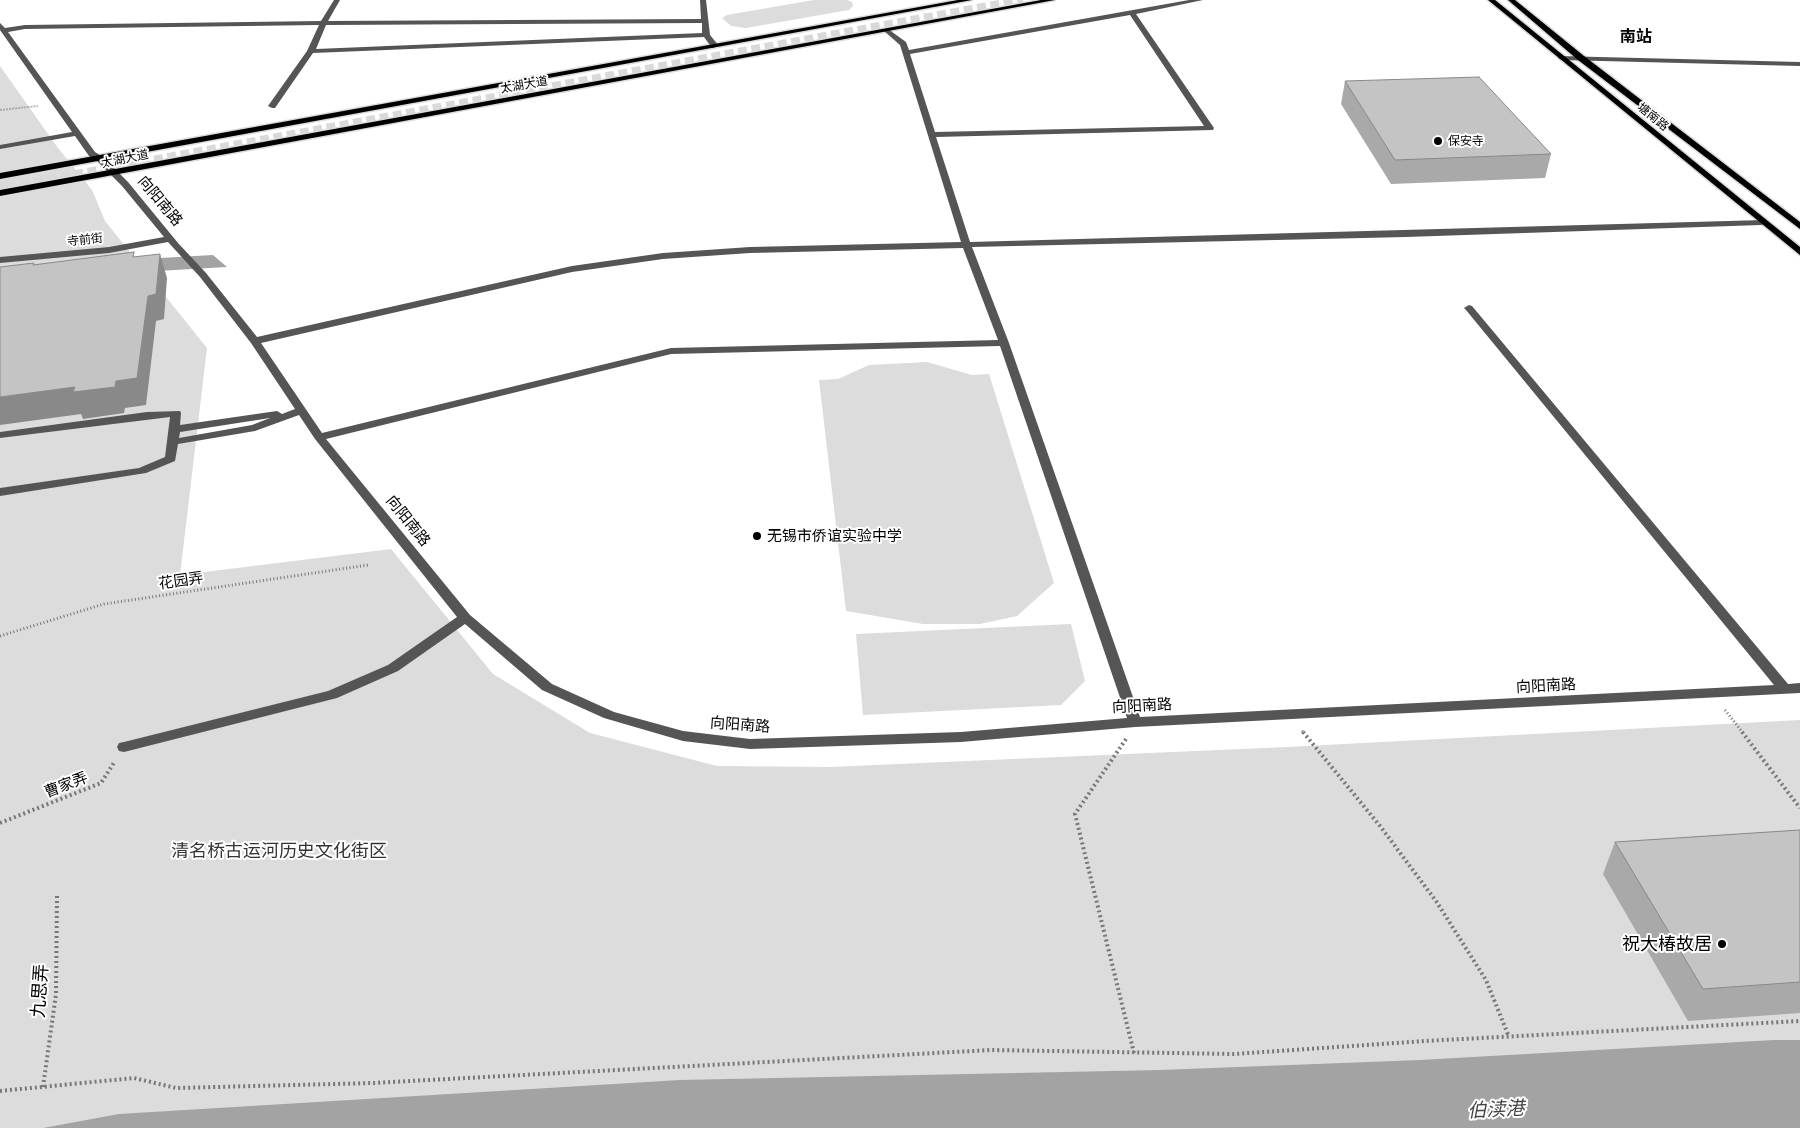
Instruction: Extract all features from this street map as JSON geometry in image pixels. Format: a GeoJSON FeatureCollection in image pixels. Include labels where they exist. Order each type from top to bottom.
{"type":"FeatureCollection","features":[{"type":"Feature","properties":{"kind":"main road","name":"太湖大道"},"geometry":{"type":"LineString","coordinates":[[0,176],[969,0]]}},
{"type":"Feature","properties":{"kind":"main road","name":"太湖大道"},"geometry":{"type":"LineString","coordinates":[[0,193],[1052,0]]}},
{"type":"Feature","properties":{"kind":"main road","name":"塘南路"},"geometry":{"type":"LineString","coordinates":[[1491,0],[1800,252]]}},
{"type":"Feature","properties":{"kind":"main road","name":"塘南路"},"geometry":{"type":"LineString","coordinates":[[1511,0],[1580,58],[1800,226]]}},
{"type":"Feature","properties":{"kind":"street"},"geometry":{"type":"LineString","coordinates":[[272,106],[311,51],[323,23],[337,0]]}},
{"type":"Feature","properties":{"kind":"street"},"geometry":{"type":"LineString","coordinates":[[703,0],[706,35],[716,46]]}},
{"type":"Feature","properties":{"kind":"street"},"geometry":{"type":"LineString","coordinates":[[906,53],[1200,0]]}},
{"type":"Feature","properties":{"kind":"street"},"geometry":{"type":"LineString","coordinates":[[931,135],[1210,128],[1132,12]]}},
{"type":"Feature","properties":{"kind":"street"},"geometry":{"type":"LineString","coordinates":[[2,27],[704,21]]}},
{"type":"Feature","properties":{"kind":"street","name":"向阳南路"},"geometry":{"type":"LineString","coordinates":[[2,27],[92,154],[100,159],[125,184],[203,275],[255,341],[319,437],[465,618],[547,687],[609,715],[683,736],[750,744],[822,743],[962,737],[1135,722],[1289,716],[1800,688]]}},
{"type":"Feature","properties":{"kind":"street"},"geometry":{"type":"LineString","coordinates":[[886,30],[903,44],[966,244],[1004,343],[1135,722]]}},
{"type":"Feature","properties":{"kind":"street"},"geometry":{"type":"LineString","coordinates":[[311,51],[706,35]]}},
{"type":"Feature","properties":{"kind":"street"},"geometry":{"type":"LineString","coordinates":[[1562,58],[1800,64]]}},
{"type":"Feature","properties":{"kind":"street"},"geometry":{"type":"LineString","coordinates":[[0,147],[77,132]]}},
{"type":"Feature","properties":{"kind":"street"},"geometry":{"type":"LineString","coordinates":[[255,341],[572,269],[663,256],[750,250],[1406,234],[1761,222]]}},
{"type":"Feature","properties":{"kind":"street","name":"寺前街"},"geometry":{"type":"LineString","coordinates":[[0,260],[173,242]]}},
{"type":"Feature","properties":{"kind":"street"},"geometry":{"type":"LineString","coordinates":[[1469,308],[1785,689]]}},
{"type":"Feature","properties":{"kind":"street"},"geometry":{"type":"LineString","coordinates":[[319,437],[671,351],[1004,343]]}},
{"type":"Feature","properties":{"kind":"street"},"geometry":{"type":"LineString","coordinates":[[175,429],[301,410]]}},
{"type":"Feature","properties":{"kind":"street"},"geometry":{"type":"LineString","coordinates":[[173,442],[255,428],[301,410]]}},
{"type":"Feature","properties":{"kind":"street"},"geometry":{"type":"LineString","coordinates":[[0,435],[147,415],[176,413],[171,459],[142,471],[0,492]]}},
{"type":"Feature","properties":{"kind":"street"},"geometry":{"type":"LineString","coordinates":[[124,747],[332,696],[393,668],[465,618]]}},
{"type":"Feature","properties":{"kind":"path"},"geometry":{"type":"LineString","coordinates":[[0,110],[56,102]]}},
{"type":"Feature","properties":{"kind":"path","name":"花园弄"},"geometry":{"type":"LineString","coordinates":[[0,636],[104,604],[368,565]]}},
{"type":"Feature","properties":{"kind":"path"},"geometry":{"type":"LineString","coordinates":[[1713,693],[1800,808]]}},
{"type":"Feature","properties":{"kind":"path"},"geometry":{"type":"LineString","coordinates":[[1289,716],[1380,826],[1436,901],[1486,980],[1509,1036]]}},
{"type":"Feature","properties":{"kind":"path"},"geometry":{"type":"LineString","coordinates":[[1134,1053],[1075,814],[1122,748],[1135,722]]}},
{"type":"Feature","properties":{"kind":"path","name":"曹家弄"},"geometry":{"type":"LineString","coordinates":[[0,822],[101,783],[124,747]]}},
{"type":"Feature","properties":{"kind":"path","name":"九思弄"},"geometry":{"type":"LineString","coordinates":[[43,1087],[56,994],[57,896]]}},
{"type":"Feature","properties":{"kind":"path"},"geometry":{"type":"LineString","coordinates":[[0,1091],[134,1078],[176,1088],[373,1083],[991,1050],[1234,1054],[1509,1036],[1800,1021]]}},
{"type":"Feature","properties":{"kind":"green space"},"geometry":{"type":"Polygon","coordinates":[[[814,0],[847,0],[852,2],[853,6],[849,10],[746,28],[731,26],[722,18],[727,15],[814,0]]]}},
{"type":"Feature","properties":{"kind":"green space","name":"清名桥古运河历史文化街区"},"geometry":{"type":"Polygon","coordinates":[[[0,66],[58,148],[92,190],[105,221],[207,348],[180,575],[391,549],[493,674],[590,733],[717,766],[830,767],[1287,747],[1800,720],[1800,1128],[0,1128],[0,66]]]}},
{"type":"Feature","properties":{"kind":"green space"},"geometry":{"type":"Polygon","coordinates":[[[927,362],[972,375],[989,374],[1054,583],[1017,616],[980,624],[923,624],[846,611],[819,380],[838,379],[869,365],[927,362]]]}},
{"type":"Feature","properties":{"kind":"green space"},"geometry":{"type":"Polygon","coordinates":[[[1071,624],[1085,681],[1061,705],[863,715],[856,634],[1071,624]]]}},
{"type":"Feature","properties":{"kind":"water"},"geometry":{"type":"Polygon","coordinates":[[[213,255],[227,267],[0,280],[0,267],[213,255]]]}},
{"type":"Feature","properties":{"kind":"water","name":"伯渎港"},"geometry":{"type":"Polygon","coordinates":[[[1800,1040],[1800,1128],[43,1128],[119,1114],[680,1080],[1160,1070],[1420,1060],[1800,1040]]]}},
{"type":"Feature","properties":{"kind":"building","name":"保安寺"},"geometry":{"type":"Polygon","coordinates":[[[1479,77],[1551,154],[1395,160],[1345,81],[1479,77]]]}},
{"type":"Feature","properties":{"kind":"building"},"geometry":{"type":"Polygon","coordinates":[[[134,252],[133,257],[160,254],[156,294],[148,296],[137,378],[116,381],[115,387],[73,392],[75,387],[0,397],[0,267],[34,263],[33,265],[134,252]]]}},
{"type":"Feature","properties":{"kind":"building","name":"祝大椿故居"},"geometry":{"type":"Polygon","coordinates":[[[1800,830],[1800,982],[1703,989],[1615,842],[1800,830]]]}},
{"type":"Feature","properties":{"kind":"tunnel"},"geometry":{"type":"LineString","coordinates":[[8,187],[1023,0]]}},
{"type":"Feature","properties":{"kind":"tunnel"},"geometry":{"type":"LineString","coordinates":[[0,188],[14,185]]}},
{"type":"Feature","properties":{"kind":"place","name":"保安寺"},"geometry":{"type":"Point","coordinates":[1438,141]}},
{"type":"Feature","properties":{"kind":"place","name":"无锡市侨谊实验中学"},"geometry":{"type":"Point","coordinates":[757,536]}},
{"type":"Feature","properties":{"kind":"place","name":"祝大椿故居"},"geometry":{"type":"Point","coordinates":[1722,944]}},
{"type":"Feature","properties":{"kind":"district","name":"南站"},"geometry":{"type":"Point","coordinates":[1636,37]}}]}
